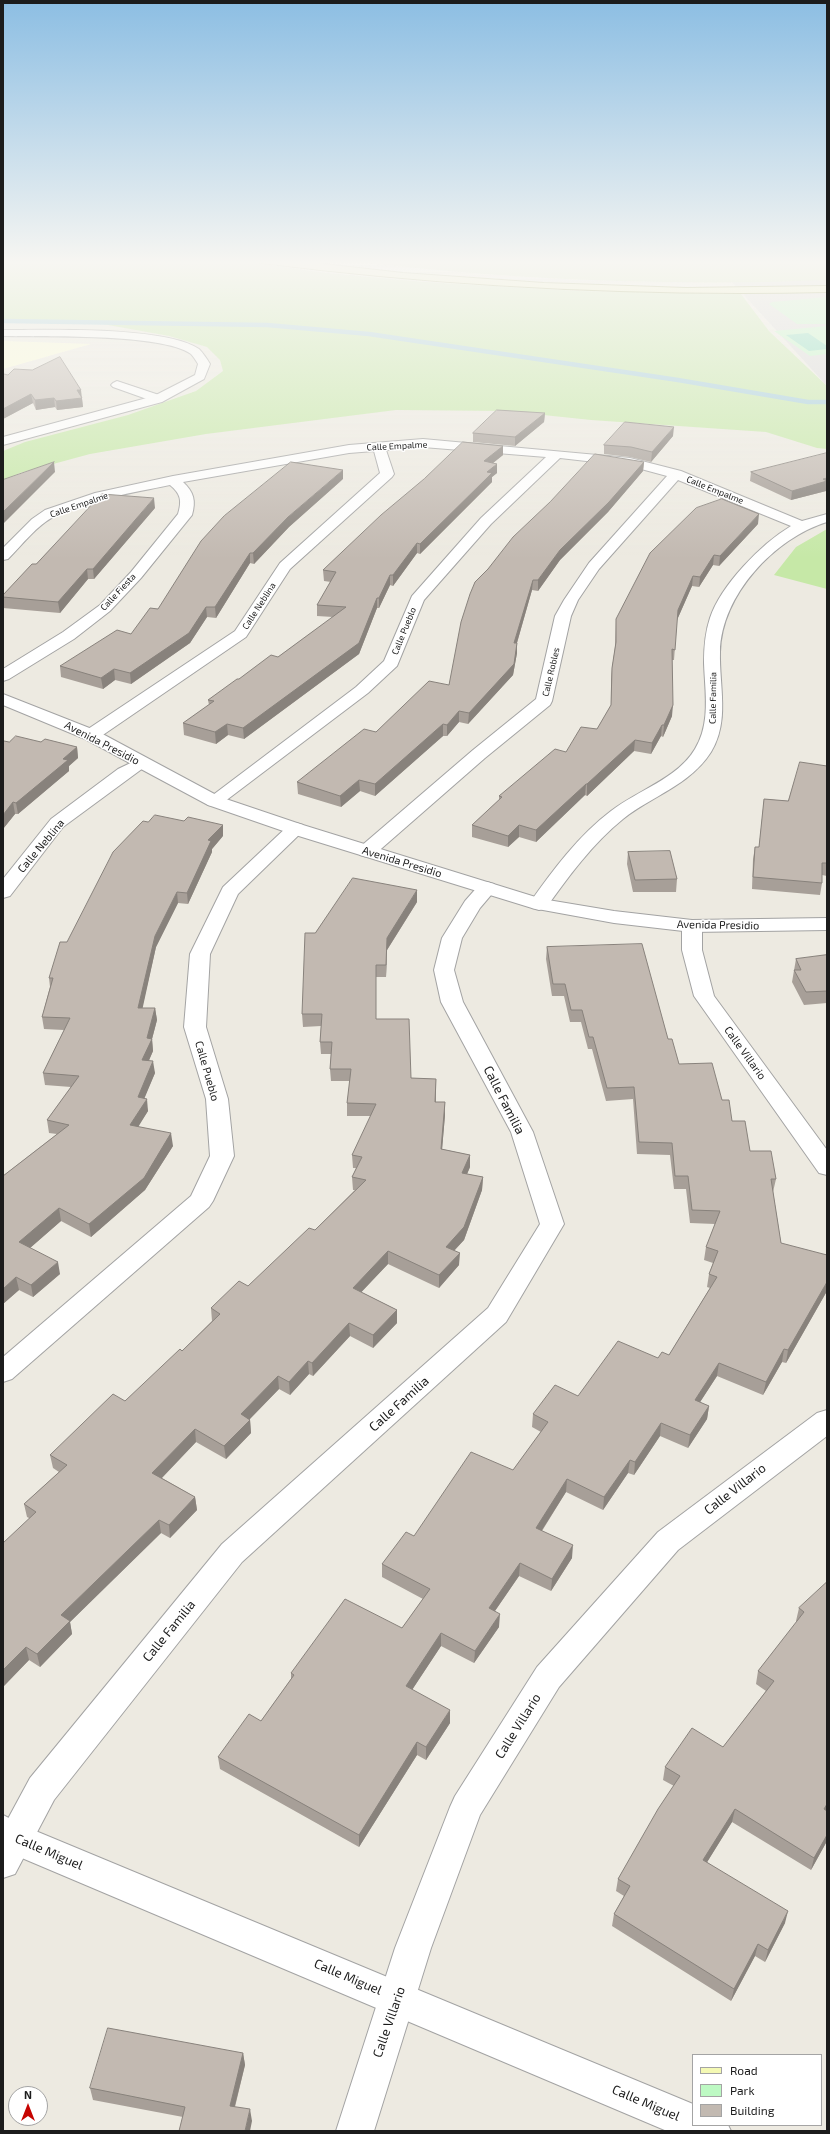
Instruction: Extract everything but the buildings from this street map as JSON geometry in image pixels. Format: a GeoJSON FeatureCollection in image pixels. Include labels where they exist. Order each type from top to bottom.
{"type":"FeatureCollection","features":[{"type":"Feature","properties":{"kind":"street"},"geometry":{"type":"LineString","coordinates":[[3,441],[158,399],[182,388],[200,377],[204,364],[200,360]]}},
{"type":"Feature","properties":{"kind":"street"},"geometry":{"type":"LineString","coordinates":[[117,385],[158,399]]}},
{"type":"Feature","properties":{"kind":"street","name":"Calle Empalme"},"geometry":{"type":"LineString","coordinates":[[3,556],[38,522],[50,513],[100,496],[174,480],[349,449],[423,443],[557,454],[630,462],[676,474],[802,526]]}},
{"type":"Feature","properties":{"kind":"street","name":"Calle Neblina"},"geometry":{"type":"LineString","coordinates":[[91,735],[241,634],[285,566],[387,474],[379,446]]}},
{"type":"Feature","properties":{"kind":"street","name":"Calle Pueblo"},"geometry":{"type":"LineString","coordinates":[[214,801],[362,690],[391,663],[417,599],[486,521],[557,454]]}},
{"type":"Feature","properties":{"kind":"street","name":"Calle Robles"},"geometry":{"type":"LineString","coordinates":[[367,851],[479,754],[544,701],[564,616],[570,600],[594,566],[676,474]]}},
{"type":"Feature","properties":{"kind":"street","name":"Calle Fiesta"},"geometry":{"type":"LineString","coordinates":[[3,676],[83,625],[105,608],[121,591],[185,515],[189,504],[187,495],[174,480]]}},
{"type":"Feature","properties":{"kind":"street","name":"Calle Familia"},"geometry":{"type":"LineString","coordinates":[[539,904],[554,884],[613,818],[657,791],[689,767],[707,747],[713,733],[714,631],[718,617],[736,585],[765,554],[790,533],[802,526],[827,518]]}},
{"type":"Feature","properties":{"kind":"street","name":"Avenida Presidio"},"geometry":{"type":"LineString","coordinates":[[3,699],[91,735],[214,801],[296,829],[539,904],[614,917],[692,926],[827,924]]}},
{"type":"Feature","properties":{"kind":"street","name":"Calle Neblina"},"geometry":{"type":"LineString","coordinates":[[3,892],[57,823],[124,773],[141,763]]}},
{"type":"Feature","properties":{"kind":"street","name":"Calle Pueblo"},"geometry":{"type":"LineString","coordinates":[[3,1372],[201,1201],[222,1156],[217,1099],[195,1027],[200,954],[230,892],[296,829]]}},
{"type":"Feature","properties":{"kind":"street","name":"Calle Familia"},"geometry":{"type":"LineString","coordinates":[[7,1844],[42,1789],[232,1553],[497,1315],[552,1224],[522,1132],[452,1002],[444,970],[452,938],[472,904],[487,888]]}},
{"type":"Feature","properties":{"kind":"street","name":"Calle Villario"},"geometry":{"type":"LineString","coordinates":[[692,926],[692,950],[704,996],[827,1167]]}},
{"type":"Feature","properties":{"kind":"street","name":"Calle Villario"},"geometry":{"type":"LineString","coordinates":[[355,2131],[376,2060],[398,1998],[413,1948],[467,1807],[548,1677],[668,1542],[827,1421]]}},
{"type":"Feature","properties":{"kind":"street","name":"Calle Miguel"},"geometry":{"type":"LineString","coordinates":[[7,1844],[398,1998],[692,2123]]}},
{"type":"Feature","properties":{"kind":"street"},"geometry":{"type":"LineString","coordinates":[[700,2126],[712,2131]]}},
{"type":"Feature","properties":{"kind":"shaded area"},"geometry":{"type":"Polygon","coordinates":[[[3,360],[36,360],[3,369],[3,360]]]}},
{"type":"Feature","properties":{"kind":"shaded area"},"geometry":{"type":"Polygon","coordinates":[[[803,360],[827,360],[827,386],[803,360]]]}},
{"type":"Feature","properties":{"kind":"green space"},"geometry":{"type":"Polygon","coordinates":[[[220,360],[799,360],[827,386],[827,449],[817,448],[766,432],[591,420],[505,411],[396,410],[206,434],[90,454],[20,473],[3,481],[3,451],[25,442],[128,415],[196,391],[223,371],[220,360]]]}},
{"type":"Feature","properties":{"kind":"green space"},"geometry":{"type":"Polygon","coordinates":[[[827,529],[827,589],[774,575],[796,547],[827,529]]]}},
{"type":"Feature","properties":{"kind":"waterway"},"geometry":{"type":"LineString","coordinates":[[541,360],[678,380],[808,402],[827,402]]}}]}
